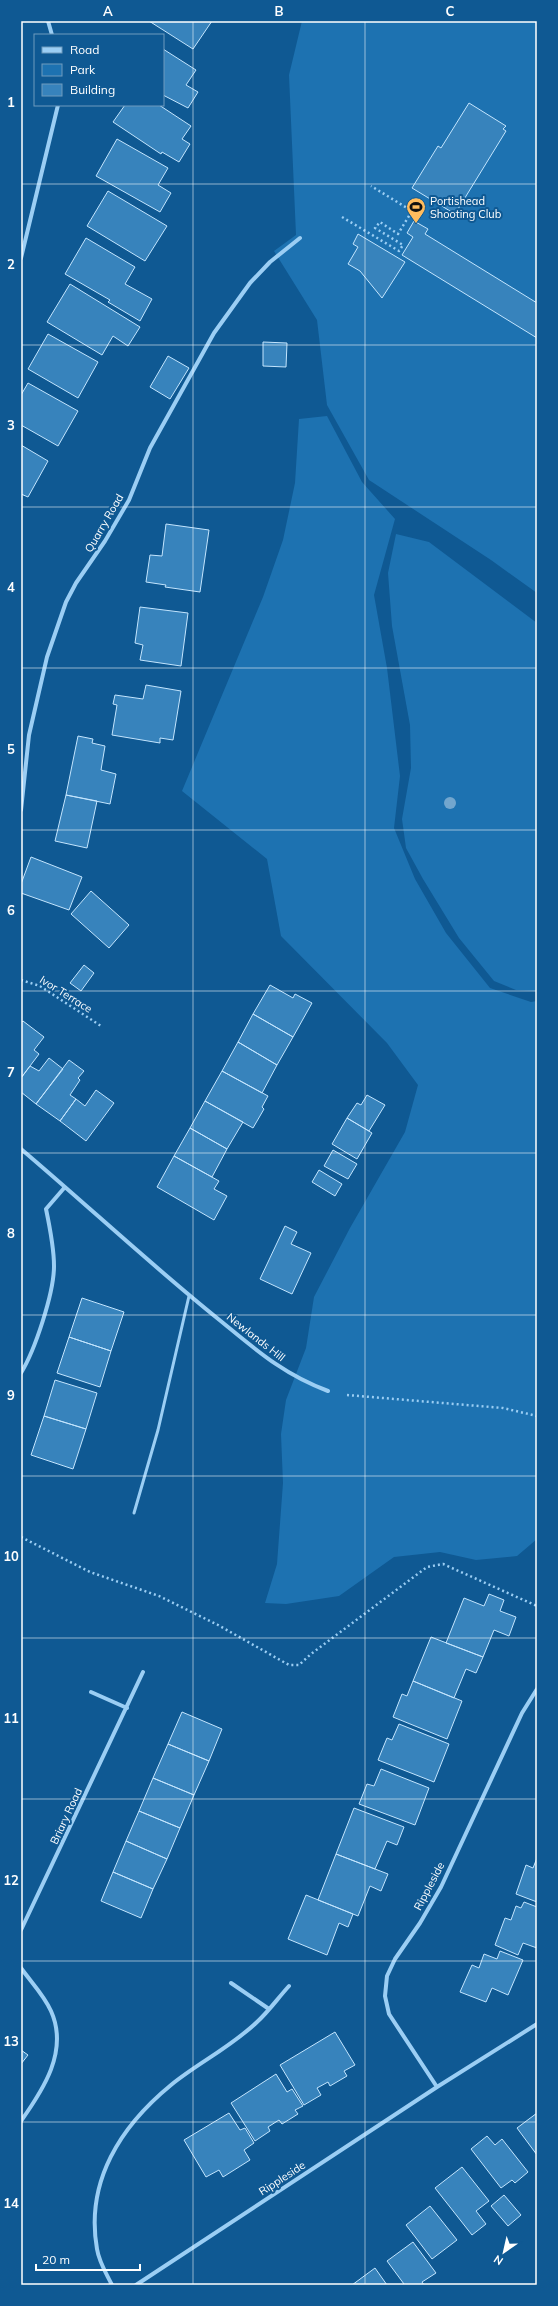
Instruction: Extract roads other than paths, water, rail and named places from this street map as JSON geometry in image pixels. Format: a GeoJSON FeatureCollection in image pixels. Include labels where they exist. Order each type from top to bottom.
{"type":"FeatureCollection","features":[{"type":"Feature","properties":{"kind":"street"},"geometry":{"type":"LineString","coordinates":[[48,21],[52,34]]}},
{"type":"Feature","properties":{"kind":"street"},"geometry":{"type":"LineString","coordinates":[[21,258],[58,106]]}},
{"type":"Feature","properties":{"kind":"street","name":"Quarry Road"},"geometry":{"type":"LineString","coordinates":[[21,810],[29,735],[36,702],[51,644],[69,596],[129,500],[150,448],[214,333],[250,283],[270,262],[300,238]]}},
{"type":"Feature","properties":{"kind":"street","name":"Newlands Hill"},"geometry":{"type":"LineString","coordinates":[[21,1149],[189,1296],[282,1369],[302,1381],[328,1391]]}},
{"type":"Feature","properties":{"kind":"street"},"geometry":{"type":"LineString","coordinates":[[21,1373],[36,1341],[53,1279],[52,1239],[46,1209],[65,1187]]}},
{"type":"Feature","properties":{"kind":"street","name":"Briary Road"},"geometry":{"type":"LineString","coordinates":[[21,1930],[143,1672]]}},
{"type":"Feature","properties":{"kind":"street","name":"Rippleside"},"geometry":{"type":"LineString","coordinates":[[437,2087],[389,2014],[385,1996],[387,1976],[395,1959],[420,1923],[441,1887],[522,1713],[537,1689]]}},
{"type":"Feature","properties":{"kind":"street"},"geometry":{"type":"LineString","coordinates":[[91,1692],[126,1708]]}},
{"type":"Feature","properties":{"kind":"street"},"geometry":{"type":"LineString","coordinates":[[21,1968],[42,1995],[51,2011],[56,2023],[57,2046],[50,2073],[21,2121]]}},
{"type":"Feature","properties":{"kind":"street"},"geometry":{"type":"LineString","coordinates":[[231,1983],[269,2009]]}},
{"type":"Feature","properties":{"kind":"street"},"geometry":{"type":"LineString","coordinates":[[112,2285],[97,2250],[95,2212],[101,2182],[123,2135],[136,2117],[172,2084],[245,2033],[289,1986]]}},
{"type":"Feature","properties":{"kind":"street","name":"Rippleside"},"geometry":{"type":"LineString","coordinates":[[136,2285],[437,2087],[537,2024]]}},
{"type":"Feature","properties":{"kind":"lane"},"geometry":{"type":"LineString","coordinates":[[134,1513],[158,1430],[189,1296]]}},
{"type":"Feature","properties":{"kind":"place","name":"Portishead Shooting Club"},"geometry":{"type":"Point","coordinates":[416,224]}}]}
